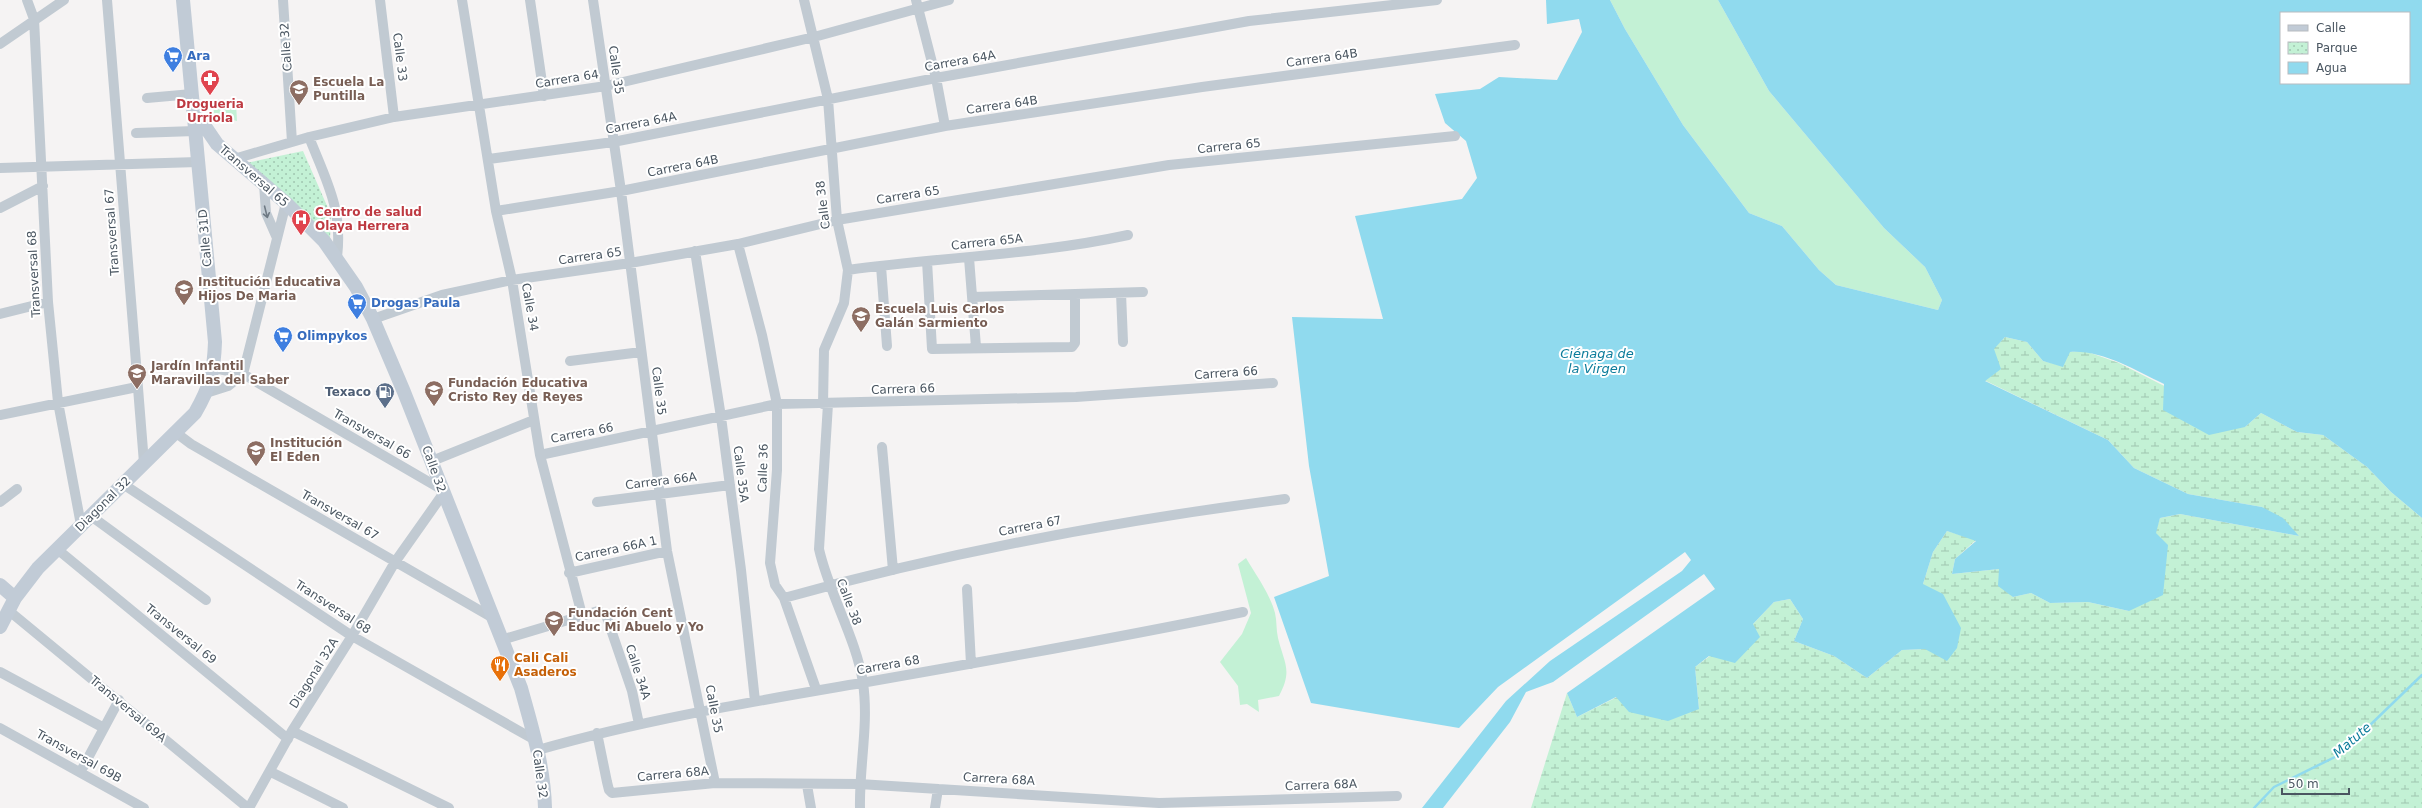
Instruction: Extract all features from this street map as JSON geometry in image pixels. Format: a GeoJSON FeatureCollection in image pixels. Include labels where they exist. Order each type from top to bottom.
{"type":"FeatureCollection","features":[{"type":"Feature","properties":{"kind":"street","name":"Transversal 68"},"geometry":{"type":"LineString","coordinates":[[27,0],[34,19],[48,302],[58,402],[86,520]]}},
{"type":"Feature","properties":{"kind":"street"},"geometry":{"type":"LineString","coordinates":[[0,44],[34,19],[64,0]]}},
{"type":"Feature","properties":{"kind":"street","name":"Transversal 67"},"geometry":{"type":"LineString","coordinates":[[107,0],[136,387],[144,463]]}},
{"type":"Feature","properties":{"kind":"street","name":"Calle 31D"},"geometry":{"type":"LineString","coordinates":[[183,0],[215,342],[214,368],[208,389]]}},
{"type":"Feature","properties":{"kind":"street","name":"Calle 32"},"geometry":{"type":"LineString","coordinates":[[283,0],[292,142]]}},
{"type":"Feature","properties":{"kind":"street","name":"Calle 33"},"geometry":{"type":"LineString","coordinates":[[380,0],[394,118]]}},
{"type":"Feature","properties":{"kind":"street","name":"Calle 34"},"geometry":{"type":"LineString","coordinates":[[462,0],[489,159],[496,211],[512,280],[540,455],[569,573],[582,616]]}},
{"type":"Feature","properties":{"kind":"street"},"geometry":{"type":"LineString","coordinates":[[530,0],[544,96]]}},
{"type":"Feature","properties":{"kind":"street","name":"Calle 35"},"geometry":{"type":"LineString","coordinates":[[593,0],[621,191],[667,551],[715,783]]}},
{"type":"Feature","properties":{"kind":"street","name":"Calle 38"},"geometry":{"type":"LineString","coordinates":[[804,0],[814,36],[828,99],[830,150],[837,220],[848,270],[844,303],[824,350],[825,404],[819,549],[829,586],[856,656],[863,683],[864,738],[859,784],[860,808]]}},
{"type":"Feature","properties":{"kind":"street","name":"Carrera 64"},"geometry":{"type":"LineString","coordinates":[[234,159],[310,137],[394,118],[606,86],[814,36],[916,4],[949,0]]}},
{"type":"Feature","properties":{"kind":"street","name":"Carrera 64A"},"geometry":{"type":"LineString","coordinates":[[489,159],[613,142],[936,78],[1249,21],[1437,0]]}},
{"type":"Feature","properties":{"kind":"street"},"geometry":{"type":"LineString","coordinates":[[916,4],[936,78],[944,126]]}},
{"type":"Feature","properties":{"kind":"street","name":"Carrera 64B"},"geometry":{"type":"LineString","coordinates":[[496,211],[621,191],[944,126],[1202,87],[1515,45]]}},
{"type":"Feature","properties":{"kind":"street"},"geometry":{"type":"LineString","coordinates":[[147,98],[192,94]]}},
{"type":"Feature","properties":{"kind":"street","name":"Transversal 65"},"geometry":{"type":"LineString","coordinates":[[193,109],[212,137],[234,159],[286,203],[337,257]]}},
{"type":"Feature","properties":{"kind":"street"},"geometry":{"type":"LineString","coordinates":[[136,133],[195,131]]}},
{"type":"Feature","properties":{"kind":"street","name":"Carrera 65"},"geometry":{"type":"LineString","coordinates":[[373,319],[442,295],[512,280],[630,263],[738,244],[837,220],[1169,165],[1455,136]]}},
{"type":"Feature","properties":{"kind":"street"},"geometry":{"type":"LineString","coordinates":[[310,137],[336,205],[339,226],[337,257]]}},
{"type":"Feature","properties":{"kind":"street"},"geometry":{"type":"LineString","coordinates":[[0,168],[198,162]]}},
{"type":"Feature","properties":{"kind":"street"},"geometry":{"type":"LineString","coordinates":[[264,184],[266,213],[278,238]]}},
{"type":"Feature","properties":{"kind":"street"},"geometry":{"type":"LineString","coordinates":[[0,208],[43,186]]}},
{"type":"Feature","properties":{"kind":"street"},"geometry":{"type":"LineString","coordinates":[[208,389],[228,386],[243,374],[286,203]]}},
{"type":"Feature","properties":{"kind":"street","name":"Carrera 65A"},"geometry":{"type":"LineString","coordinates":[[848,270],[969,258],[1092,242],[1128,235]]}},
{"type":"Feature","properties":{"kind":"street","name":"Calle 36"},"geometry":{"type":"LineString","coordinates":[[738,244],[762,335],[777,404],[777,470],[770,563],[775,585],[784,598],[816,689]]}},
{"type":"Feature","properties":{"kind":"street","name":"Calle 35A"},"geometry":{"type":"LineString","coordinates":[[695,251],[721,417],[755,701]]}},
{"type":"Feature","properties":{"kind":"street","name":"Calle 32"},"geometry":{"type":"LineString","coordinates":[[337,257],[373,319],[432,462],[442,491],[521,688],[536,745],[543,780],[545,808]]}},
{"type":"Feature","properties":{"kind":"street"},"geometry":{"type":"LineString","coordinates":[[969,258],[976,347]]}},
{"type":"Feature","properties":{"kind":"street"},"geometry":{"type":"LineString","coordinates":[[928,261],[932,349],[976,347],[1072,347],[1075,343],[1075,295]]}},
{"type":"Feature","properties":{"kind":"street"},"geometry":{"type":"LineString","coordinates":[[881,266],[887,346]]}},
{"type":"Feature","properties":{"kind":"street"},"geometry":{"type":"LineString","coordinates":[[972,297],[1143,292]]}},
{"type":"Feature","properties":{"kind":"street"},"geometry":{"type":"LineString","coordinates":[[1121,293],[1123,342]]}},
{"type":"Feature","properties":{"kind":"street"},"geometry":{"type":"LineString","coordinates":[[0,314],[48,302]]}},
{"type":"Feature","properties":{"kind":"street"},"geometry":{"type":"LineString","coordinates":[[570,361],[641,352]]}},
{"type":"Feature","properties":{"kind":"street","name":"Transversal 66"},"geometry":{"type":"LineString","coordinates":[[214,368],[243,374],[442,491]]}},
{"type":"Feature","properties":{"kind":"street","name":"Carrera 66"},"geometry":{"type":"LineString","coordinates":[[540,455],[777,404],[825,404],[1076,396],[1272,383]]}},
{"type":"Feature","properties":{"kind":"street"},"geometry":{"type":"LineString","coordinates":[[0,414],[136,387]]}},
{"type":"Feature","properties":{"kind":"street","name":"Diagonal 32"},"geometry":{"type":"LineString","coordinates":[[0,627],[12,604],[38,568],[195,413],[208,389]]}},
{"type":"Feature","properties":{"kind":"street"},"geometry":{"type":"LineString","coordinates":[[432,462],[534,420]]}},
{"type":"Feature","properties":{"kind":"street","name":"Transversal 67"},"geometry":{"type":"LineString","coordinates":[[175,432],[191,444],[493,618]]}},
{"type":"Feature","properties":{"kind":"street"},"geometry":{"type":"LineString","coordinates":[[882,448],[893,570]]}},
{"type":"Feature","properties":{"kind":"street","name":"Transversal 68"},"geometry":{"type":"LineString","coordinates":[[123,484],[352,636],[536,745]]}},
{"type":"Feature","properties":{"kind":"street","name":"Carrera 66A"},"geometry":{"type":"LineString","coordinates":[[596,502],[730,485]]}},
{"type":"Feature","properties":{"kind":"street"},"geometry":{"type":"LineString","coordinates":[[0,502],[17,489]]}},
{"type":"Feature","properties":{"kind":"street","name":"Diagonal 32A"},"geometry":{"type":"LineString","coordinates":[[248,808],[271,772],[290,735],[352,636],[395,562],[442,491]]}},
{"type":"Feature","properties":{"kind":"street","name":"Carrera 67"},"geometry":{"type":"LineString","coordinates":[[784,598],[990,547],[1156,516],[1284,499]]}},
{"type":"Feature","properties":{"kind":"street"},"geometry":{"type":"LineString","coordinates":[[86,520],[206,600]]}},
{"type":"Feature","properties":{"kind":"street","name":"Transversal 69"},"geometry":{"type":"LineString","coordinates":[[57,550],[290,735],[449,808]]}},
{"type":"Feature","properties":{"kind":"street","name":"Carrera 66A 1"},"geometry":{"type":"LineString","coordinates":[[569,573],[667,551]]}},
{"type":"Feature","properties":{"kind":"street","name":"Transversal 69A"},"geometry":{"type":"LineString","coordinates":[[0,585],[12,604],[119,700],[248,808]]}},
{"type":"Feature","properties":{"kind":"street"},"geometry":{"type":"LineString","coordinates":[[967,589],[970,664]]}},
{"type":"Feature","properties":{"kind":"street","name":"Calle 34A"},"geometry":{"type":"LineString","coordinates":[[582,616],[598,611],[606,615],[632,691],[639,724]]}},
{"type":"Feature","properties":{"kind":"street","name":"Carrera 68"},"geometry":{"type":"LineString","coordinates":[[536,745],[816,689],[863,683],[1105,640],[1243,612]]}},
{"type":"Feature","properties":{"kind":"street"},"geometry":{"type":"LineString","coordinates":[[501,640],[582,616]]}},
{"type":"Feature","properties":{"kind":"street"},"geometry":{"type":"LineString","coordinates":[[0,672],[104,728]]}},
{"type":"Feature","properties":{"kind":"street"},"geometry":{"type":"LineString","coordinates":[[81,772],[119,700]]}},
{"type":"Feature","properties":{"kind":"street","name":"Transversal 69B"},"geometry":{"type":"LineString","coordinates":[[0,728],[144,808]]}},
{"type":"Feature","properties":{"kind":"street","name":"Carrera 68A"},"geometry":{"type":"LineString","coordinates":[[597,733],[607,782],[609,790],[612,793],[715,783],[807,785],[859,784],[1159,803],[1397,796]]}},
{"type":"Feature","properties":{"kind":"street"},"geometry":{"type":"LineString","coordinates":[[271,772],[343,808]]}},
{"type":"Feature","properties":{"kind":"street"},"geometry":{"type":"LineString","coordinates":[[807,785],[810,808]]}},
{"type":"Feature","properties":{"kind":"street"},"geometry":{"type":"LineString","coordinates":[[935,808],[938,789]]}},
{"type":"Feature","properties":{"kind":"green space"},"geometry":{"type":"Polygon","coordinates":[[[1610,0],[1718,0],[1769,91],[1884,228],[1925,267],[1942,300],[1938,310],[1836,285],[1819,270],[1782,226],[1749,213],[1683,125],[1625,29],[1610,0]]]}},
{"type":"Feature","properties":{"kind":"green space"},"geometry":{"type":"Polygon","coordinates":[[[215,103],[236,103],[237,121],[213,115],[215,103]]]}},
{"type":"Feature","properties":{"kind":"green space"},"geometry":{"type":"Polygon","coordinates":[[[303,151],[331,215],[330,239],[246,163],[303,151]]]}},
{"type":"Feature","properties":{"kind":"green space"},"geometry":{"type":"Polygon","coordinates":[[[2005,337],[2027,342],[2043,361],[2063,366],[2069,352],[2085,351],[2119,363],[2245,427],[2261,413],[2297,432],[2323,435],[2367,467],[2391,492],[2422,518],[2422,808],[1531,808],[1567,693],[1577,717],[1617,697],[1699,709],[1695,667],[1753,624],[1774,602],[1790,599],[1803,619],[1794,641],[1834,656],[1867,678],[1902,650],[1925,649],[1923,584],[1933,552],[1947,531],[1976,540],[1955,559],[1952,574],[1999,569],[2013,597],[2031,593],[2050,603],[2088,602],[2129,611],[2160,518],[2180,514],[2299,536],[2262,507],[2188,494],[2134,468],[2108,440],[1984,380],[1993,349],[2005,337]]]}},
{"type":"Feature","properties":{"kind":"green space"},"geometry":{"type":"Polygon","coordinates":[[[1246,558],[1273,606],[1276,616],[1278,638],[1286,667],[1286,679],[1279,696],[1258,700],[1259,712],[1247,704],[1240,705],[1238,686],[1220,662],[1242,634],[1251,613],[1238,564],[1246,558]]]}},
{"type":"Feature","properties":{"kind":"water","name":"Ciénaga de la Virgen"},"geometry":{"type":"Polygon","coordinates":[[[1546,0],[1610,0],[1625,29],[1683,125],[1749,213],[1782,226],[1819,270],[1836,285],[1938,310],[1942,300],[1925,267],[1884,228],[1769,91],[1718,0],[2422,0],[2422,518],[2391,492],[2367,467],[2323,435],[2297,432],[2261,413],[2245,427],[2209,435],[2163,410],[2164,384],[2130,367],[2094,354],[2070,352],[2063,367],[2043,361],[2027,342],[2005,337],[1994,349],[2001,369],[1985,381],[2108,440],[2134,468],[2188,494],[2262,507],[2283,518],[2299,536],[2180,514],[2160,518],[2156,533],[2168,545],[2163,595],[2129,611],[2088,602],[2050,603],[2031,593],[2013,597],[1998,586],[1999,569],[1952,574],[1955,559],[1976,541],[1947,531],[1933,552],[1923,584],[1943,594],[1961,628],[1957,648],[1947,661],[1925,649],[1902,650],[1867,678],[1834,656],[1794,641],[1803,619],[1790,599],[1774,602],[1753,624],[1760,637],[1735,663],[1709,656],[1695,667],[1699,709],[1668,721],[1629,712],[1616,697],[1577,717],[1567,693],[1715,589],[1704,574],[1553,682],[1526,692],[1510,722],[1443,808],[1422,808],[1506,701],[1550,661],[1682,571],[1691,560],[1685,552],[1498,687],[1459,728],[1311,703],[1274,597],[1329,576],[1309,466],[1292,317],[1383,319],[1355,216],[1462,199],[1477,178],[1466,141],[1445,123],[1435,94],[1480,89],[1499,77],[1557,80],[1582,32],[1579,19],[1547,24],[1546,0]]]}},
{"type":"Feature","properties":{"kind":"waterway","name":"Matute"},"geometry":{"type":"LineString","coordinates":[[2254,808],[2274,787],[2339,755],[2422,675]]}},
{"type":"Feature","properties":{"kind":"place","name":"Ara"},"geometry":{"type":"Point","coordinates":[173,73]}},
{"type":"Feature","properties":{"kind":"place","name":"Drogueria Urriola"},"geometry":{"type":"Point","coordinates":[210,96]}},
{"type":"Feature","properties":{"kind":"place","name":"Escuela La Puntilla"},"geometry":{"type":"Point","coordinates":[299,106]}},
{"type":"Feature","properties":{"kind":"place","name":"Centro de salud Olaya Herrera"},"geometry":{"type":"Point","coordinates":[301,236]}},
{"type":"Feature","properties":{"kind":"place","name":"Institución Educativa Hijos De Maria"},"geometry":{"type":"Point","coordinates":[184,306]}},
{"type":"Feature","properties":{"kind":"place","name":"Drogas Paula"},"geometry":{"type":"Point","coordinates":[357,320]}},
{"type":"Feature","properties":{"kind":"place","name":"Escuela Luis Carlos Galán Sarmiento"},"geometry":{"type":"Point","coordinates":[861,333]}},
{"type":"Feature","properties":{"kind":"place","name":"Olimpykos"},"geometry":{"type":"Point","coordinates":[283,353]}},
{"type":"Feature","properties":{"kind":"place","name":"Jardín Infantil Maravillas del Saber"},"geometry":{"type":"Point","coordinates":[137,390]}},
{"type":"Feature","properties":{"kind":"place","name":"Fundación Educativa Cristo Rey de Reyes"},"geometry":{"type":"Point","coordinates":[434,407]}},
{"type":"Feature","properties":{"kind":"place","name":"Texaco"},"geometry":{"type":"Point","coordinates":[385,409]}},
{"type":"Feature","properties":{"kind":"place","name":"Institución El Eden"},"geometry":{"type":"Point","coordinates":[256,467]}},
{"type":"Feature","properties":{"kind":"place","name":"Fundación Cent Educ Mi Abuelo y Yo"},"geometry":{"type":"Point","coordinates":[554,637]}},
{"type":"Feature","properties":{"kind":"place","name":"Cali Cali Asaderos"},"geometry":{"type":"Point","coordinates":[500,682]}}]}
